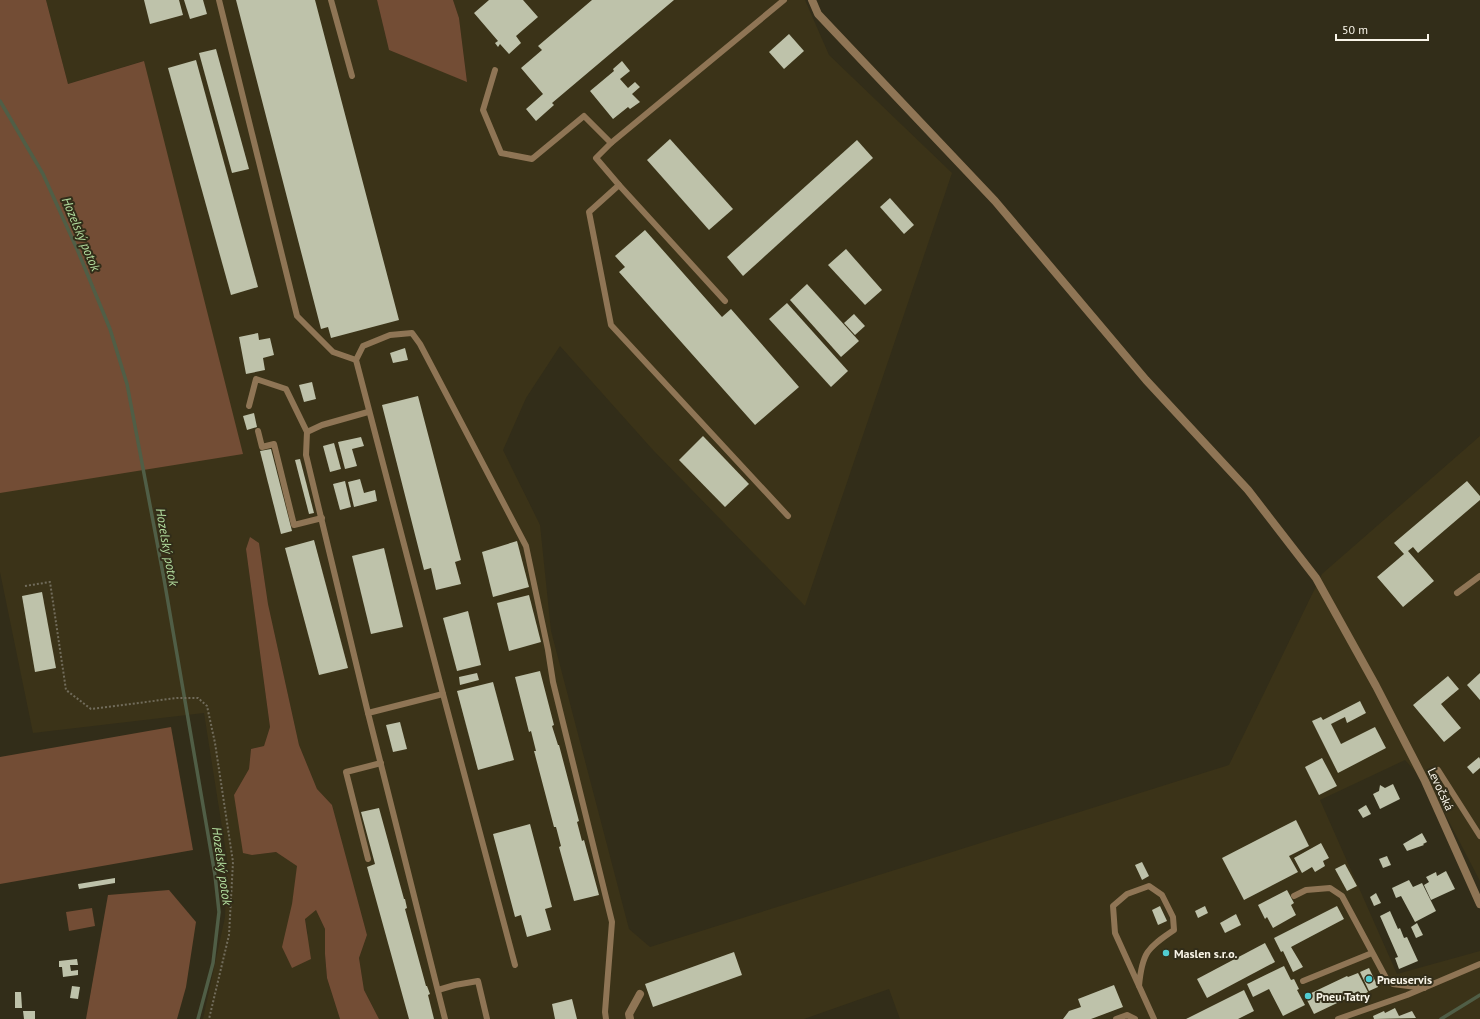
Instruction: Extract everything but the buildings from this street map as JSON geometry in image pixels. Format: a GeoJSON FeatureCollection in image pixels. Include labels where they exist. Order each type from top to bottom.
{"type":"FeatureCollection","features":[{"type":"Feature","properties":{"kind":"street","name":"Levočská"},"geometry":{"type":"LineString","coordinates":[[812,0],[818,14],[995,201],[1146,380],[1248,490],[1316,578],[1376,686],[1425,781],[1480,904]]}},
{"type":"Feature","properties":{"kind":"street"},"geometry":{"type":"LineString","coordinates":[[630,1019],[629,1014],[640,994]]}},
{"type":"Feature","properties":{"kind":"lane"},"geometry":{"type":"LineString","coordinates":[[219,0],[297,316],[333,352],[356,360]]}},
{"type":"Feature","properties":{"kind":"lane"},"geometry":{"type":"LineString","coordinates":[[331,0],[352,76]]}},
{"type":"Feature","properties":{"kind":"lane"},"geometry":{"type":"LineString","coordinates":[[725,301],[596,158],[611,143],[784,0]]}},
{"type":"Feature","properties":{"kind":"lane"},"geometry":{"type":"LineString","coordinates":[[495,70],[483,110],[501,154],[532,159],[584,116],[611,143]]}},
{"type":"Feature","properties":{"kind":"lane"},"geometry":{"type":"LineString","coordinates":[[619,185],[589,212],[611,325],[788,516]]}},
{"type":"Feature","properties":{"kind":"lane"},"geometry":{"type":"LineString","coordinates":[[515,965],[374,428],[368,412],[356,360],[363,346],[390,335],[412,333],[420,344],[526,546],[548,650],[553,682],[612,922],[606,1019]]}},
{"type":"Feature","properties":{"kind":"lane"},"geometry":{"type":"LineString","coordinates":[[249,406],[256,379],[286,389],[307,432],[306,455],[368,712],[445,1019]]}},
{"type":"Feature","properties":{"kind":"lane"},"geometry":{"type":"LineString","coordinates":[[307,432],[322,425],[368,412]]}},
{"type":"Feature","properties":{"kind":"lane"},"geometry":{"type":"LineString","coordinates":[[258,432],[262,447],[274,444],[294,525],[322,518]]}},
{"type":"Feature","properties":{"kind":"lane"},"geometry":{"type":"LineString","coordinates":[[1457,593],[1480,576]]}},
{"type":"Feature","properties":{"kind":"lane"},"geometry":{"type":"LineString","coordinates":[[368,712],[443,694]]}},
{"type":"Feature","properties":{"kind":"lane"},"geometry":{"type":"LineString","coordinates":[[368,859],[346,772],[381,763]]}},
{"type":"Feature","properties":{"kind":"lane"},"geometry":{"type":"LineString","coordinates":[[1438,770],[1480,836]]}},
{"type":"Feature","properties":{"kind":"lane"},"geometry":{"type":"LineString","coordinates":[[1139,986],[1140,967],[1148,950],[1174,930],[1173,917],[1162,896],[1148,886],[1127,894],[1113,906],[1115,933],[1139,986],[1154,1019]]}},
{"type":"Feature","properties":{"kind":"lane"},"geometry":{"type":"LineString","coordinates":[[1294,896],[1306,890],[1330,888],[1342,896],[1386,978],[1393,984],[1424,988]]}},
{"type":"Feature","properties":{"kind":"lane"},"geometry":{"type":"LineString","coordinates":[[1303,981],[1372,953]]}},
{"type":"Feature","properties":{"kind":"lane"},"geometry":{"type":"LineString","coordinates":[[1338,1019],[1424,988],[1480,964]]}},
{"type":"Feature","properties":{"kind":"lane"},"geometry":{"type":"LineString","coordinates":[[438,990],[478,981],[487,1019]]}},
{"type":"Feature","properties":{"kind":"lane"},"geometry":{"type":"LineString","coordinates":[[1116,1019],[1127,1014],[1135,1019]]}},
{"type":"Feature","properties":{"kind":"path"},"geometry":{"type":"LineString","coordinates":[[25,586],[50,582],[66,690],[91,709],[176,698],[198,698],[207,706],[215,743],[233,862],[229,935],[209,1019]]}},
{"type":"Feature","properties":{"kind":"shaded area"},"geometry":{"type":"Polygon","coordinates":[[[0,0],[46,0],[68,84],[144,61],[243,454],[0,493],[0,0]]]}},
{"type":"Feature","properties":{"kind":"shaded area"},"geometry":{"type":"Polygon","coordinates":[[[46,0],[377,0],[389,50],[467,81],[459,18],[453,0],[805,0],[829,55],[952,173],[805,606],[653,450],[560,346],[526,398],[503,450],[540,525],[551,631],[629,929],[650,947],[1229,765],[1322,574],[1480,436],[1480,881],[1433,791],[1405,760],[1320,800],[1397,974],[1480,951],[1480,1019],[900,1019],[889,989],[804,1019],[379,1019],[364,990],[359,958],[367,935],[332,805],[317,789],[299,745],[268,604],[259,543],[246,549],[270,727],[264,746],[251,749],[249,769],[234,795],[252,855],[276,852],[298,866],[292,904],[308,935],[305,918],[316,910],[325,929],[327,978],[340,1019],[203,1019],[225,917],[227,859],[204,713],[33,733],[0,572],[0,493],[143,61],[68,84],[46,0]]]}},
{"type":"Feature","properties":{"kind":"shaded area"},"geometry":{"type":"Polygon","coordinates":[[[377,0],[453,0],[459,18],[467,82],[389,50],[377,0]]]}},
{"type":"Feature","properties":{"kind":"shaded area"},"geometry":{"type":"Polygon","coordinates":[[[250,537],[259,543],[268,604],[299,745],[317,789],[332,805],[367,935],[359,958],[364,990],[379,1019],[340,1019],[327,978],[325,929],[316,910],[305,919],[311,959],[292,968],[282,947],[292,904],[297,866],[276,852],[252,855],[243,853],[234,795],[249,769],[251,749],[264,746],[270,727],[246,549],[250,537]]]}},
{"type":"Feature","properties":{"kind":"shaded area"},"geometry":{"type":"Polygon","coordinates":[[[171,727],[193,850],[0,884],[0,757],[171,727]]]}},
{"type":"Feature","properties":{"kind":"shaded area"},"geometry":{"type":"Polygon","coordinates":[[[169,890],[196,922],[186,987],[177,1019],[86,1019],[108,895],[169,890]]]}},
{"type":"Feature","properties":{"kind":"shaded area"},"geometry":{"type":"Polygon","coordinates":[[[92,908],[95,926],[69,931],[66,912],[92,908]]]}},
{"type":"Feature","properties":{"kind":"waterway","name":"Hozelský potok"},"geometry":{"type":"LineString","coordinates":[[0,101],[43,174],[77,249],[110,329],[127,384],[164,579],[215,875],[219,912],[213,963],[198,1019]]}},
{"type":"Feature","properties":{"kind":"waterway"},"geometry":{"type":"LineString","coordinates":[[1441,1019],[1480,995]]}},
{"type":"Feature","properties":{"kind":"place","name":"Maslen s.r.o."},"geometry":{"type":"Point","coordinates":[1166,953]}},
{"type":"Feature","properties":{"kind":"place","name":"Pneuservis"},"geometry":{"type":"Point","coordinates":[1369,979]}},
{"type":"Feature","properties":{"kind":"place","name":"Pneu Tatry"},"geometry":{"type":"Point","coordinates":[1308,996]}}]}
